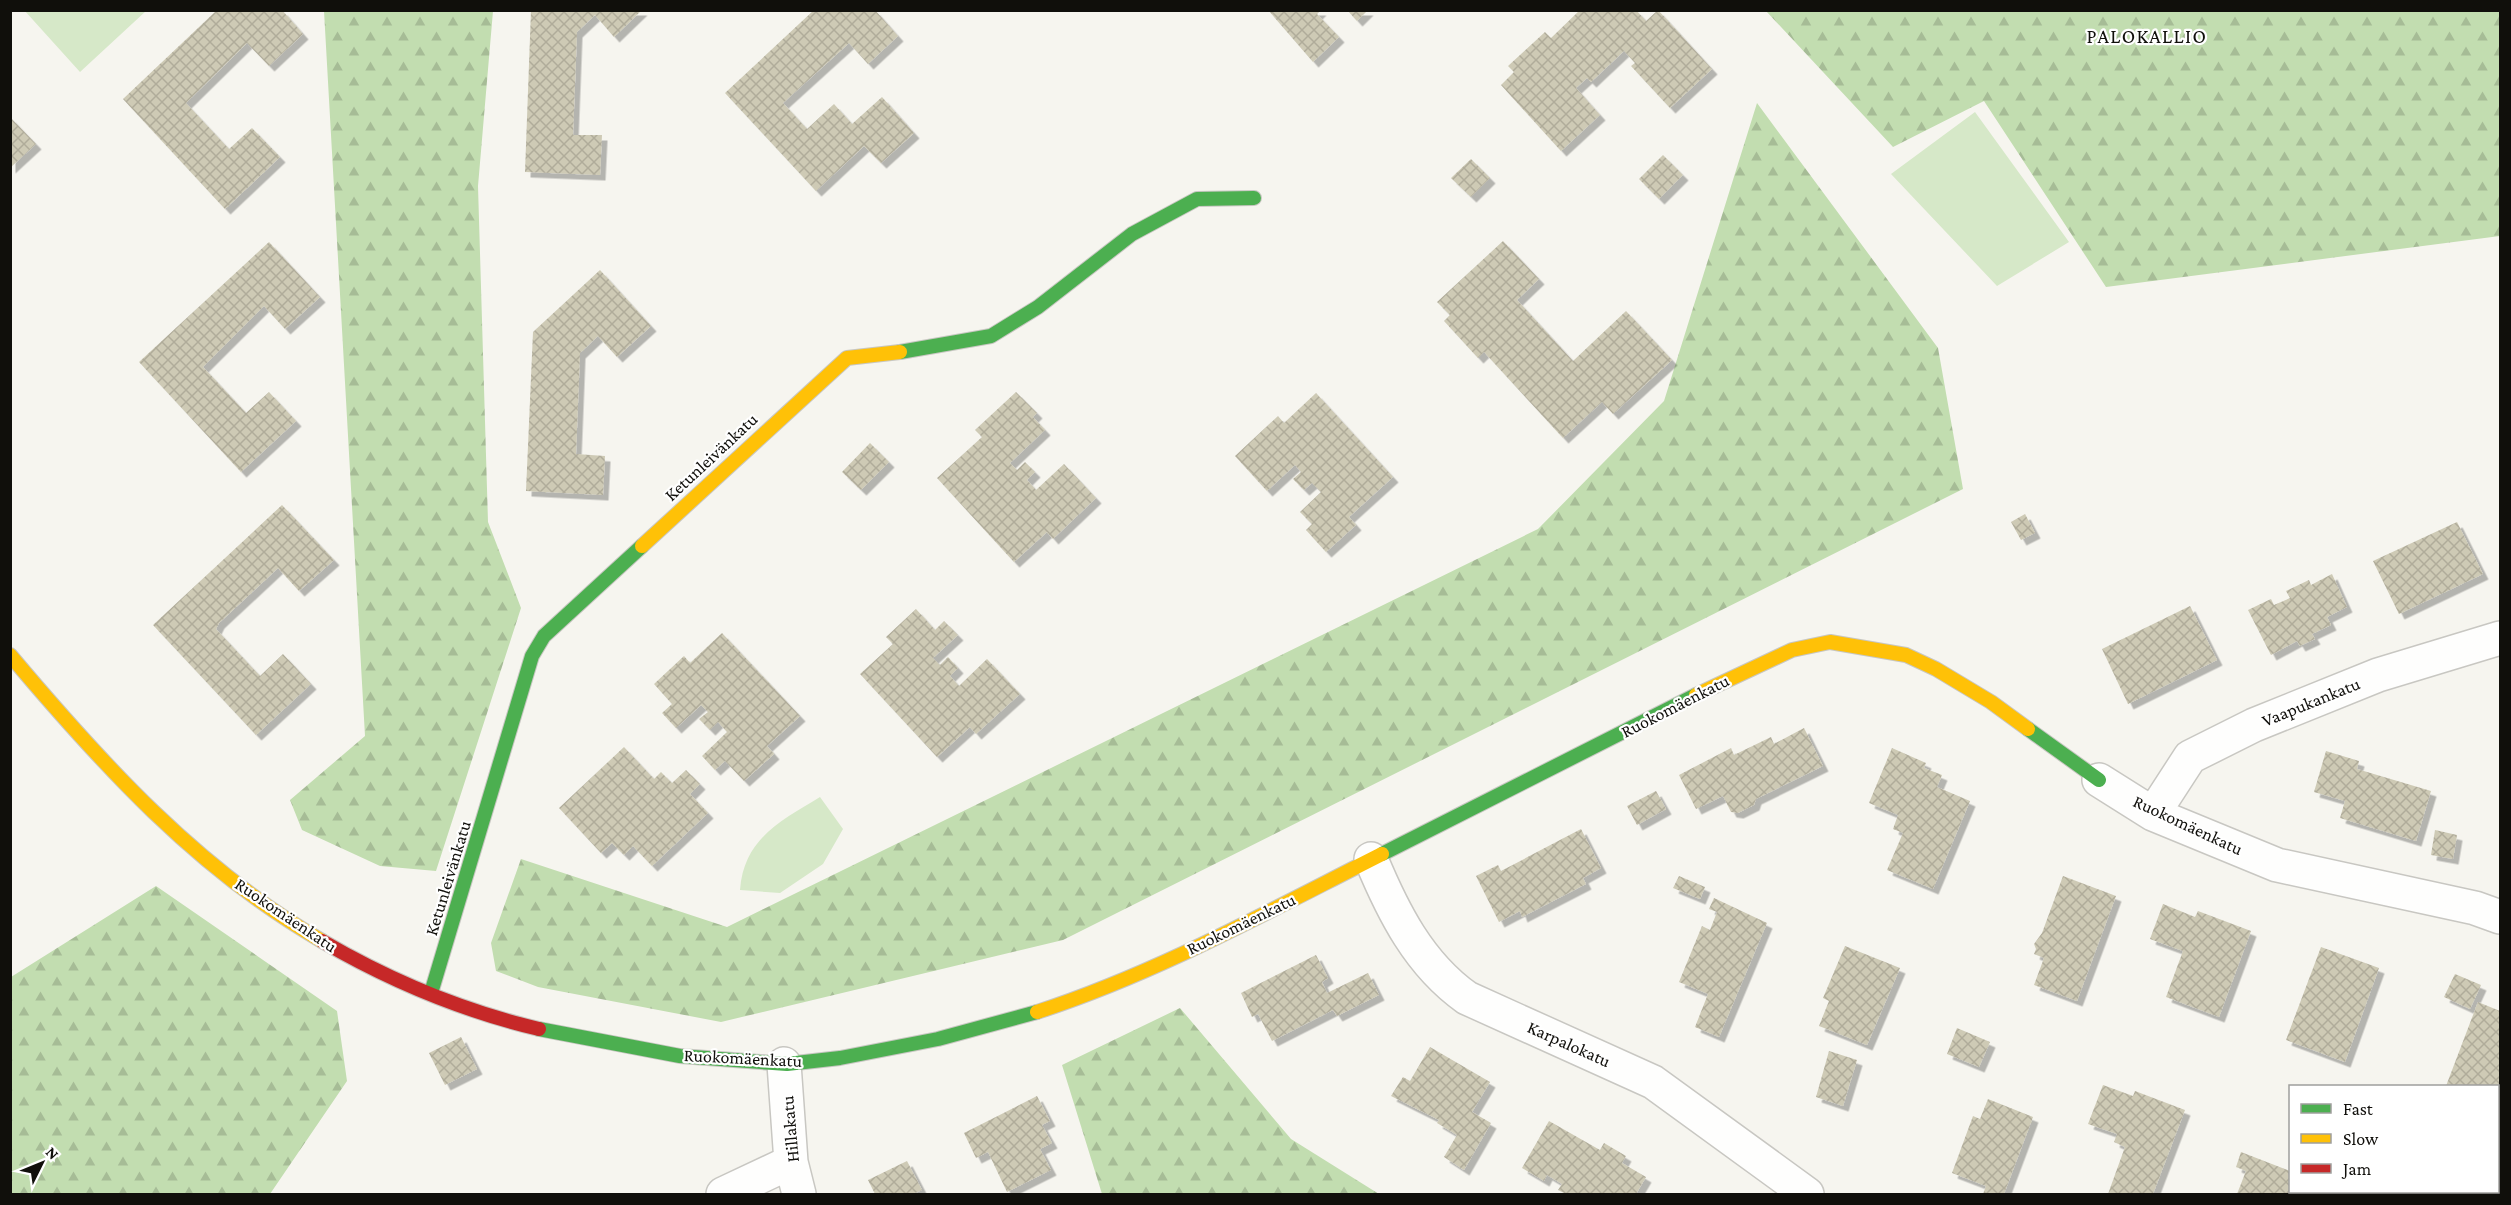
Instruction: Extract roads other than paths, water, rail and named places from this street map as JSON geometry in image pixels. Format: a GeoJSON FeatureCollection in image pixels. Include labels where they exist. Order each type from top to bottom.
{"type":"FeatureCollection","features":[{"type":"Feature","properties":{"kind":"street","name":"Ketunleivänkatu"},"geometry":{"type":"LineString","coordinates":[[431,993],[532,656],[544,636],[846,358],[928,349],[991,336],[1038,307],[1132,234],[1197,199],[1254,198]]}},
{"type":"Feature","properties":{"kind":"street","name":"Vaapukankatu"},"geometry":{"type":"LineString","coordinates":[[2153,814],[2190,757],[2254,725],[2378,675],[2500,638]]}},
{"type":"Feature","properties":{"kind":"street","name":"Ruokomäenkatu"},"geometry":{"type":"LineString","coordinates":[[10,655],[115,774],[168,825],[240,886],[305,932],[353,959],[431,993],[508,1021],[608,1046],[705,1059],[784,1064],[824,1061],[952,1036],[1014,1019],[1092,993],[1137,976],[1722,682],[1792,650],[1830,642],[1906,655],[1936,669],[2014,718],[2100,780],[2153,814],[2277,865],[2475,908],[2500,917]]}},
{"type":"Feature","properties":{"kind":"street","name":"Karpalokatu"},"geometry":{"type":"LineString","coordinates":[[1371,859],[1396,913],[1423,957],[1449,985],[1467,998],[1653,1082],[1807,1194]]}},
{"type":"Feature","properties":{"kind":"street","name":"Hillakatu"},"geometry":{"type":"LineString","coordinates":[[784,1064],[791,1162],[799,1194]]}},
{"type":"Feature","properties":{"kind":"street"},"geometry":{"type":"LineString","coordinates":[[723,1194],[791,1162]]}},
{"type":"Feature","properties":{"kind":"district","name":"PALOKALLIO"},"geometry":{"type":"Point","coordinates":[2147,36]}}]}
